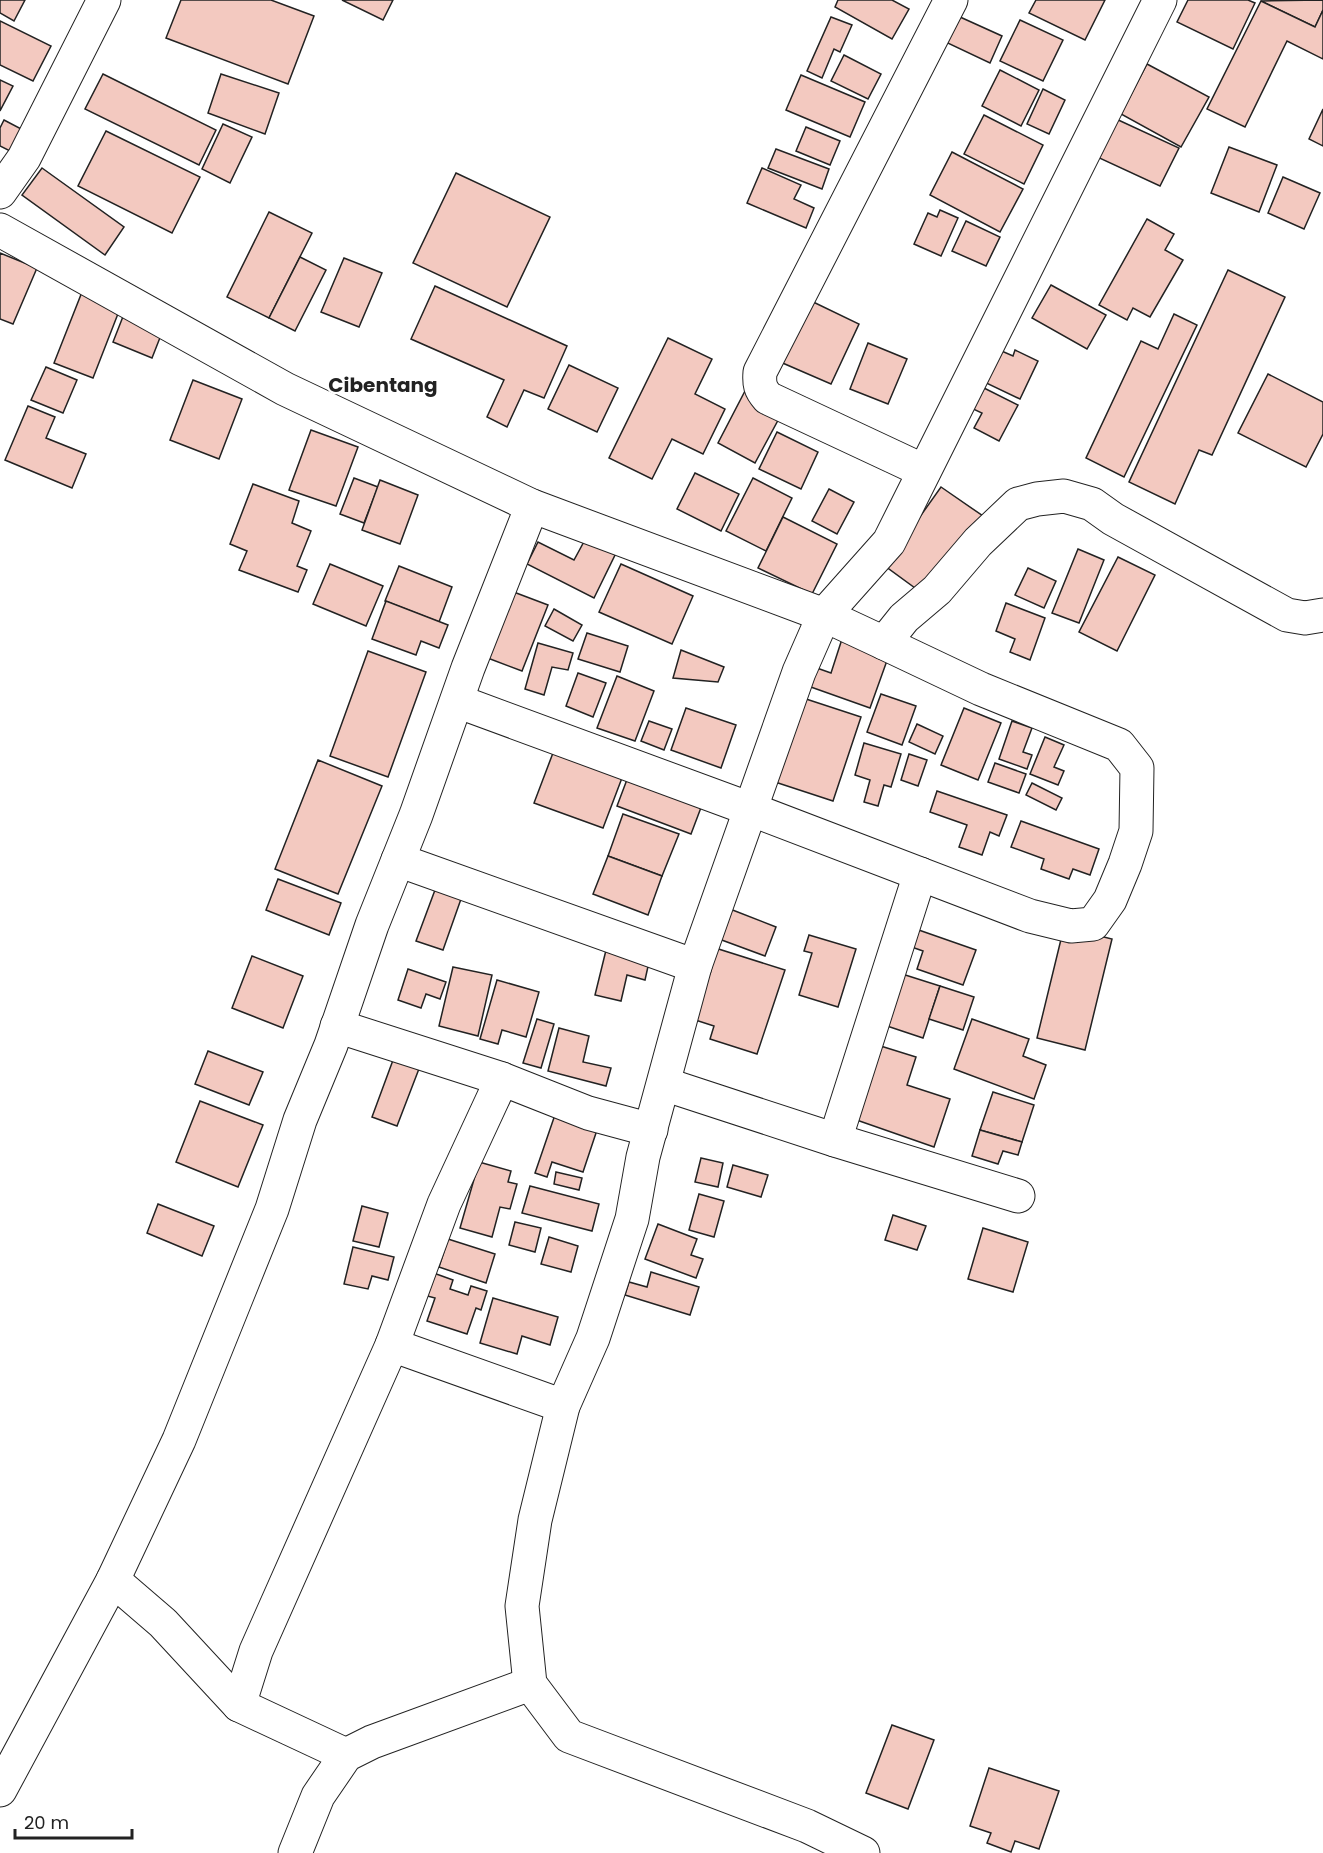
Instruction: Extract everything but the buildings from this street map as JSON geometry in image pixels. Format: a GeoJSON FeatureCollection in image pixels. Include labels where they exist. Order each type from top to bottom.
{"type":"FeatureCollection","features":[{"type":"Feature","properties":{"kind":"street"},"geometry":{"type":"LineString","coordinates":[[0,192],[24,158],[104,0]]}},
{"type":"Feature","properties":{"kind":"street"},"geometry":{"type":"LineString","coordinates":[[924,471],[768,398],[760,389],[759,380],[760,372],[951,0]]}},
{"type":"Feature","properties":{"kind":"street"},"geometry":{"type":"LineString","coordinates":[[863,1853],[807,1826],[569,1737],[530,1684],[522,1606],[536,1520],[563,1406],[593,1338],[632,1219],[643,1157],[695,966],[800,672],[824,615],[889,542],[1160,0]]}},
{"type":"Feature","properties":{"kind":"street"},"geometry":{"type":"LineString","coordinates":[[0,230],[285,389],[532,506],[824,615],[981,689],[1119,745],[1137,768],[1136,831],[1110,900],[1094,924],[1071,926],[1030,916],[750,809],[457,701]]}},
{"type":"Feature","properties":{"kind":"street"},"geometry":{"type":"LineString","coordinates":[[884,643],[904,618],[937,590],[978,542],[1018,504],[1064,496],[1092,504],[1113,519],[1287,615],[1305,618],[1323,615]]}},
{"type":"Feature","properties":{"kind":"street"},"geometry":{"type":"LineString","coordinates":[[0,1790],[113,1580],[179,1440],[272,1209],[300,1120],[337,1026],[372,925],[532,506]]}},
{"type":"Feature","properties":{"kind":"street"},"geometry":{"type":"LineString","coordinates":[[398,860],[695,966]]}},
{"type":"Feature","properties":{"kind":"street"},"geometry":{"type":"LineString","coordinates":[[835,1140],[920,873]]}},
{"type":"Feature","properties":{"kind":"street"},"geometry":{"type":"LineString","coordinates":[[337,1026],[502,1079],[588,1113],[651,1130]]}},
{"type":"Feature","properties":{"kind":"street"},"geometry":{"type":"LineString","coordinates":[[239,1705],[256,1651],[392,1345],[444,1204],[502,1079]]}},
{"type":"Feature","properties":{"kind":"street"},"geometry":{"type":"LineString","coordinates":[[664,1084],[835,1140],[1018,1196]]}},
{"type":"Feature","properties":{"kind":"street"},"geometry":{"type":"LineString","coordinates":[[392,1345],[563,1406]]}},
{"type":"Feature","properties":{"kind":"street"},"geometry":{"type":"LineString","coordinates":[[113,1580],[163,1623],[239,1705],[346,1755]]}},
{"type":"Feature","properties":{"kind":"street"},"geometry":{"type":"LineString","coordinates":[[295,1853],[318,1796],[346,1755],[372,1742],[530,1684]]}},
{"type":"Feature","properties":{"kind":"district","name":"Cibentang"},"geometry":{"type":"Point","coordinates":[383,385]}}]}
